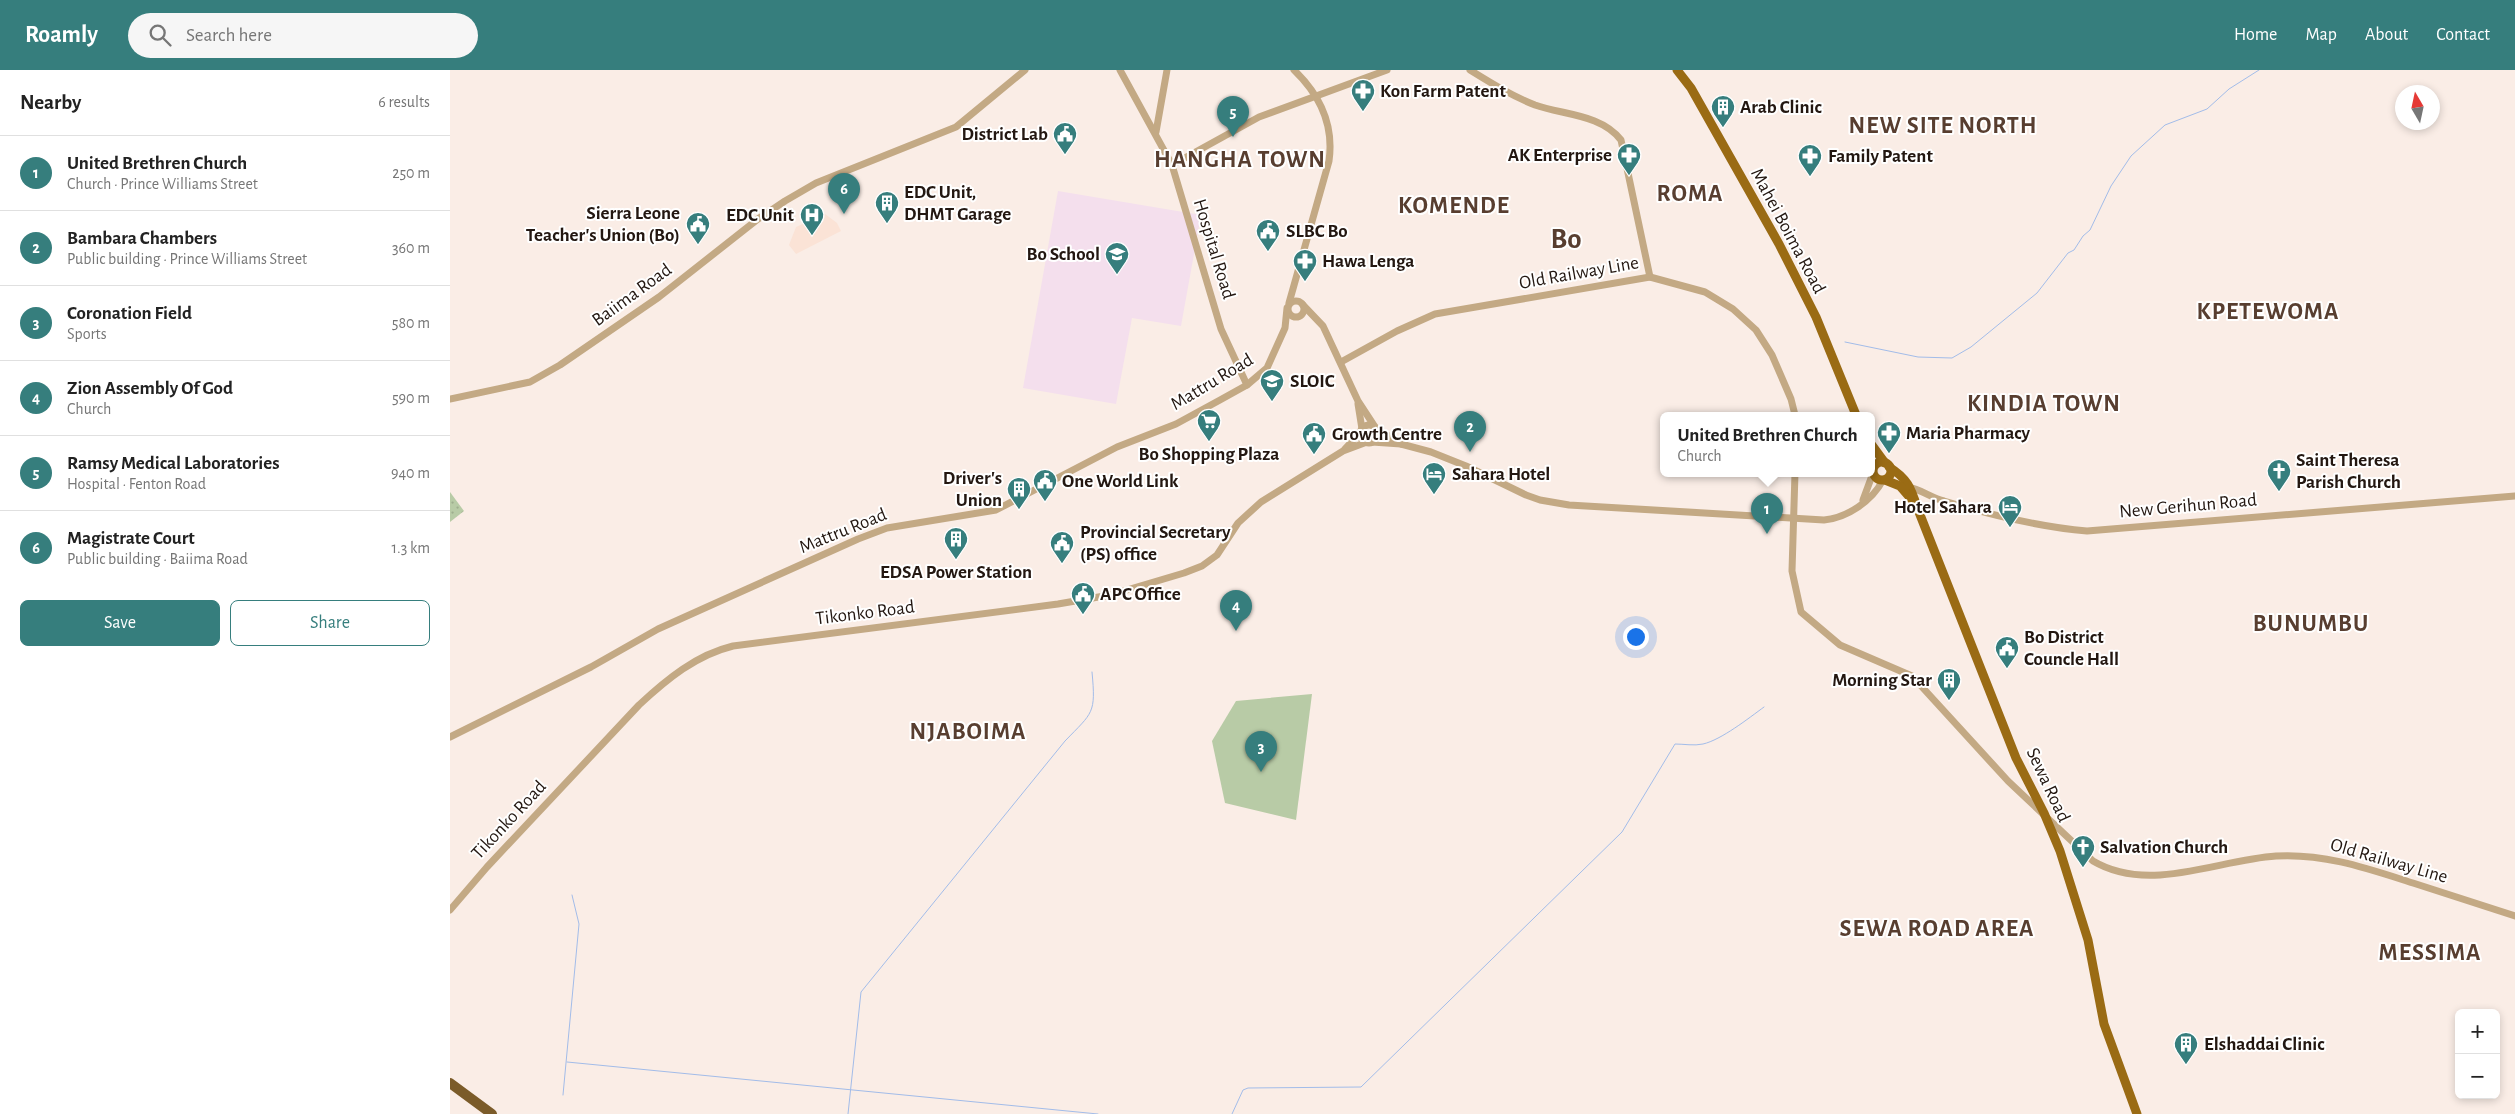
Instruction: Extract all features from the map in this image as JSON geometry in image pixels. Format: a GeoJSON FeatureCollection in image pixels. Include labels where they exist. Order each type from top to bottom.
{"type":"FeatureCollection","features":[{"type":"Feature","properties":{"kind":"highway"},"geometry":{"type":"LineString","coordinates":[[450,1083],[492,1114]]}},
{"type":"Feature","properties":{"kind":"main road","name":"Mahei Boima Road"},"geometry":{"type":"LineString","coordinates":[[1677,70],[1691,88],[1779,244],[1816,317],[1855,412]]}},
{"type":"Feature","properties":{"kind":"main road"},"geometry":{"type":"LineString","coordinates":[[1875,449],[1887,465],[1912,487],[1916,505]]}},
{"type":"Feature","properties":{"kind":"main road"},"geometry":{"type":"LineString","coordinates":[[1875,468],[1879,463],[1887,465]]}},
{"type":"Feature","properties":{"kind":"main road"},"geometry":{"type":"LineString","coordinates":[[1884,480],[1890,475],[1887,465]]}},
{"type":"Feature","properties":{"kind":"main road"},"geometry":{"type":"LineString","coordinates":[[1875,474],[1877,479],[1900,486],[1916,505]]}},
{"type":"Feature","properties":{"kind":"main road","name":"Sewa Road"},"geometry":{"type":"LineString","coordinates":[[1916,505],[2016,758],[2044,813],[2076,895],[2088,940],[2104,1024],[2137,1114]]}},
{"type":"Feature","properties":{"kind":"street","name":"Baiima Road"},"geometry":{"type":"LineString","coordinates":[[450,399],[530,382],[560,365],[659,297],[758,219],[785,201],[816,183],[956,127],[1025,70]]}},
{"type":"Feature","properties":{"kind":"street","name":"Hospital Road"},"geometry":{"type":"LineString","coordinates":[[1120,70],[1156,132],[1172,165],[1216,313],[1247,385]]}},
{"type":"Feature","properties":{"kind":"street"},"geometry":{"type":"LineString","coordinates":[[1156,132],[1167,70]]}},
{"type":"Feature","properties":{"kind":"street","name":"Mattru Road"},"geometry":{"type":"LineString","coordinates":[[450,737],[591,668],[658,629],[858,539],[888,528],[996,510],[1117,447],[1176,424],[1247,385],[1268,368],[1285,328],[1288,306],[1296,286],[1329,161],[1330,130],[1316,97],[1294,70]]}},
{"type":"Feature","properties":{"kind":"street"},"geometry":{"type":"LineString","coordinates":[[1172,165],[1248,123],[1387,70]]}},
{"type":"Feature","properties":{"kind":"street"},"geometry":{"type":"LineString","coordinates":[[1470,70],[1495,86],[1535,105],[1587,119],[1616,134],[1621,140],[1650,277]]}},
{"type":"Feature","properties":{"kind":"street","name":"Old Railway Line"},"geometry":{"type":"LineString","coordinates":[[1341,362],[1396,331],[1435,314],[1650,277],[1706,292],[1733,310],[1756,330],[1772,355],[1791,399],[1794,412]]}},
{"type":"Feature","properties":{"kind":"street"},"geometry":{"type":"LineString","coordinates":[[1296,286],[1304,311],[1300,316]]}},
{"type":"Feature","properties":{"kind":"street"},"geometry":{"type":"LineString","coordinates":[[1301,303],[1288,306],[1291,316],[1300,316],[1320,322]]}},
{"type":"Feature","properties":{"kind":"street"},"geometry":{"type":"LineString","coordinates":[[1301,303],[1320,322],[1341,362],[1358,401],[1378,435],[1370,442],[1343,452]]}},
{"type":"Feature","properties":{"kind":"street","name":"Mattru Road"},"geometry":{"type":"LineString","coordinates":[[1285,328],[1300,316]]}},
{"type":"Feature","properties":{"kind":"street"},"geometry":{"type":"LineString","coordinates":[[1358,401],[1361,438],[1370,442],[1401,444],[1431,452],[1540,500],[1569,504],[1831,519],[1847,514],[1884,480]]}},
{"type":"Feature","properties":{"kind":"street"},"geometry":{"type":"LineString","coordinates":[[1343,452],[1368,425],[1375,427],[1401,444]]}},
{"type":"Feature","properties":{"kind":"street","name":"Tikonko Road"},"geometry":{"type":"LineString","coordinates":[[450,910],[487,867],[639,705],[674,675],[696,660],[733,646],[1058,604],[1110,595],[1184,573],[1202,566],[1217,555],[1238,523],[1261,502],[1287,484],[1343,452]]}},
{"type":"Feature","properties":{"kind":"street","name":"Old Railway Line"},"geometry":{"type":"LineString","coordinates":[[1795,477],[1792,518],[1792,571],[1801,612],[1840,645],[1912,676],[2008,781],[2044,813],[2082,852],[2104,867],[2122,873],[2168,875],[2276,856],[2316,858],[2364,867],[2515,916]]}},
{"type":"Feature","properties":{"kind":"street"},"geometry":{"type":"LineString","coordinates":[[1861,503],[1870,477]]}},
{"type":"Feature","properties":{"kind":"street","name":"New Gerihun Road"},"geometry":{"type":"LineString","coordinates":[[1900,486],[1912,487],[1940,500],[1991,515],[2062,529],[2087,531],[2515,496]]}},
{"type":"Feature","properties":{"kind":"shaded area","name":"Bo School"},"geometry":{"type":"Polygon","coordinates":[[[1058,191],[1201,215],[1181,326],[1132,318],[1116,404],[1023,388],[1058,191]]]}},
{"type":"Feature","properties":{"kind":"shaded area","name":"EDC Unit"},"geometry":{"type":"Polygon","coordinates":[[[825,214],[837,223],[841,231],[796,254],[789,245],[796,227],[825,214]]]}},
{"type":"Feature","properties":{"kind":"green space"},"geometry":{"type":"Polygon","coordinates":[[[450,492],[464,511],[450,522],[450,492]]]}},
{"type":"Feature","properties":{"kind":"green space"},"geometry":{"type":"Polygon","coordinates":[[[1312,694],[1296,820],[1225,803],[1212,741],[1236,701],[1312,694]]]}},
{"type":"Feature","properties":{"kind":"waterway"},"geometry":{"type":"LineString","coordinates":[[1845,342],[1918,357],[1952,358],[1971,347],[2037,293],[2068,253],[2074,250],[2083,236],[2090,230],[2111,186],[2131,156],[2165,125],[2207,109],[2229,89],[2259,70]]}},
{"type":"Feature","properties":{"kind":"waterway"},"geometry":{"type":"LineString","coordinates":[[848,1114],[861,992],[1065,741],[1082,724],[1093,705],[1092,672]]}},
{"type":"Feature","properties":{"kind":"waterway"},"geometry":{"type":"LineString","coordinates":[[1232,1114],[1243,1090],[1248,1088],[1361,1087],[1622,832],[1675,744],[1696,745],[1710,742],[1735,728],[1764,707]]}},
{"type":"Feature","properties":{"kind":"waterway"},"geometry":{"type":"LineString","coordinates":[[563,1095],[579,924],[572,895]]}},
{"type":"Feature","properties":{"kind":"waterway"},"geometry":{"type":"LineString","coordinates":[[567,1062],[1098,1114]]}},
{"type":"Feature","properties":{"kind":"place","name":"Kon Farm Patent"},"geometry":{"type":"Point","coordinates":[1363,112]}},
{"type":"Feature","properties":{"kind":"place","name":"Arab Clinic"},"geometry":{"type":"Point","coordinates":[1723,128]}},
{"type":"Feature","properties":{"kind":"place","name":"Ramsy Medical Laboratories"},"geometry":{"type":"Point","coordinates":[1233,137]}},
{"type":"Feature","properties":{"kind":"place","name":"District Lab"},"geometry":{"type":"Point","coordinates":[1065,155]}},
{"type":"Feature","properties":{"kind":"place","name":"AK Enterprise"},"geometry":{"type":"Point","coordinates":[1629,176]}},
{"type":"Feature","properties":{"kind":"place","name":"Family Patent"},"geometry":{"type":"Point","coordinates":[1810,177]}},
{"type":"Feature","properties":{"kind":"place","name":"Magistrate Court"},"geometry":{"type":"Point","coordinates":[844,214]}},
{"type":"Feature","properties":{"kind":"place","name":"EDC Unit, DHMT Garage"},"geometry":{"type":"Point","coordinates":[887,224]}},
{"type":"Feature","properties":{"kind":"place","name":"EDC Unit"},"geometry":{"type":"Point","coordinates":[812,236]}},
{"type":"Feature","properties":{"kind":"place","name":"Sierra Leone Teacher's Union (Bo)"},"geometry":{"type":"Point","coordinates":[698,245]}},
{"type":"Feature","properties":{"kind":"place","name":"SLBC Bo"},"geometry":{"type":"Point","coordinates":[1268,252]}},
{"type":"Feature","properties":{"kind":"place","name":"Bo School"},"geometry":{"type":"Point","coordinates":[1117,275]}},
{"type":"Feature","properties":{"kind":"place","name":"Hawa Lenga"},"geometry":{"type":"Point","coordinates":[1305,282]}},
{"type":"Feature","properties":{"kind":"place","name":"SLOIC"},"geometry":{"type":"Point","coordinates":[1272,402]}},
{"type":"Feature","properties":{"kind":"place","name":"Bo Shopping Plaza"},"geometry":{"type":"Point","coordinates":[1209,442]}},
{"type":"Feature","properties":{"kind":"place","name":"Bambara Chambers"},"geometry":{"type":"Point","coordinates":[1470,452]}},
{"type":"Feature","properties":{"kind":"place","name":"Maria Pharmacy"},"geometry":{"type":"Point","coordinates":[1889,454]}},
{"type":"Feature","properties":{"kind":"place","name":"Growth Centre"},"geometry":{"type":"Point","coordinates":[1314,455]}},
{"type":"Feature","properties":{"kind":"place","name":"Saint Theresa Parish Church"},"geometry":{"type":"Point","coordinates":[2279,492]}},
{"type":"Feature","properties":{"kind":"place","name":"Sahara Hotel"},"geometry":{"type":"Point","coordinates":[1434,495]}},
{"type":"Feature","properties":{"kind":"place","name":"One World Link"},"geometry":{"type":"Point","coordinates":[1045,502]}},
{"type":"Feature","properties":{"kind":"place","name":"Driver's Union"},"geometry":{"type":"Point","coordinates":[1019,510]}},
{"type":"Feature","properties":{"kind":"place","name":"Hotel Sahara"},"geometry":{"type":"Point","coordinates":[2010,528]}},
{"type":"Feature","properties":{"kind":"place","name":"United Brethren Church"},"geometry":{"type":"Point","coordinates":[1767,534]}},
{"type":"Feature","properties":{"kind":"place","name":"EDSA Power Station"},"geometry":{"type":"Point","coordinates":[956,560]}},
{"type":"Feature","properties":{"kind":"place","name":"Provincial Secretary (PS) office"},"geometry":{"type":"Point","coordinates":[1062,564]}},
{"type":"Feature","properties":{"kind":"place","name":"APC Office"},"geometry":{"type":"Point","coordinates":[1083,615]}},
{"type":"Feature","properties":{"kind":"place","name":"Zion Assembly Of God"},"geometry":{"type":"Point","coordinates":[1236,631]}},
{"type":"Feature","properties":{"kind":"place","name":"Bo District Councle Hall"},"geometry":{"type":"Point","coordinates":[2007,669]}},
{"type":"Feature","properties":{"kind":"place","name":"Morning Star"},"geometry":{"type":"Point","coordinates":[1949,701]}},
{"type":"Feature","properties":{"kind":"place","name":"Coronation Field"},"geometry":{"type":"Point","coordinates":[1261,772]}},
{"type":"Feature","properties":{"kind":"place","name":"Salvation Church"},"geometry":{"type":"Point","coordinates":[2083,868]}},
{"type":"Feature","properties":{"kind":"place","name":"Elshaddai Clinic"},"geometry":{"type":"Point","coordinates":[2186,1065]}},
{"type":"Feature","properties":{"kind":"district","name":"NEW SITE NORTH"},"geometry":{"type":"Point","coordinates":[1943,126]}},
{"type":"Feature","properties":{"kind":"district","name":"HANGHA TOWN"},"geometry":{"type":"Point","coordinates":[1240,160]}},
{"type":"Feature","properties":{"kind":"district","name":"ROMA"},"geometry":{"type":"Point","coordinates":[1690,194]}},
{"type":"Feature","properties":{"kind":"district","name":"KOMENDE"},"geometry":{"type":"Point","coordinates":[1454,206]}},
{"type":"Feature","properties":{"kind":"district","name":"Bo"},"geometry":{"type":"Point","coordinates":[1566,239]}},
{"type":"Feature","properties":{"kind":"district","name":"KPETEWOMA"},"geometry":{"type":"Point","coordinates":[2268,312]}},
{"type":"Feature","properties":{"kind":"district","name":"KINDIA TOWN"},"geometry":{"type":"Point","coordinates":[2044,404]}},
{"type":"Feature","properties":{"kind":"district","name":"BUNUMBU"},"geometry":{"type":"Point","coordinates":[2311,624]}},
{"type":"Feature","properties":{"kind":"district","name":"NJABOIMA"},"geometry":{"type":"Point","coordinates":[968,732]}},
{"type":"Feature","properties":{"kind":"district","name":"SEWA ROAD AREA"},"geometry":{"type":"Point","coordinates":[1937,929]}},
{"type":"Feature","properties":{"kind":"district","name":"MESSIMA"},"geometry":{"type":"Point","coordinates":[2430,953]}}]}
